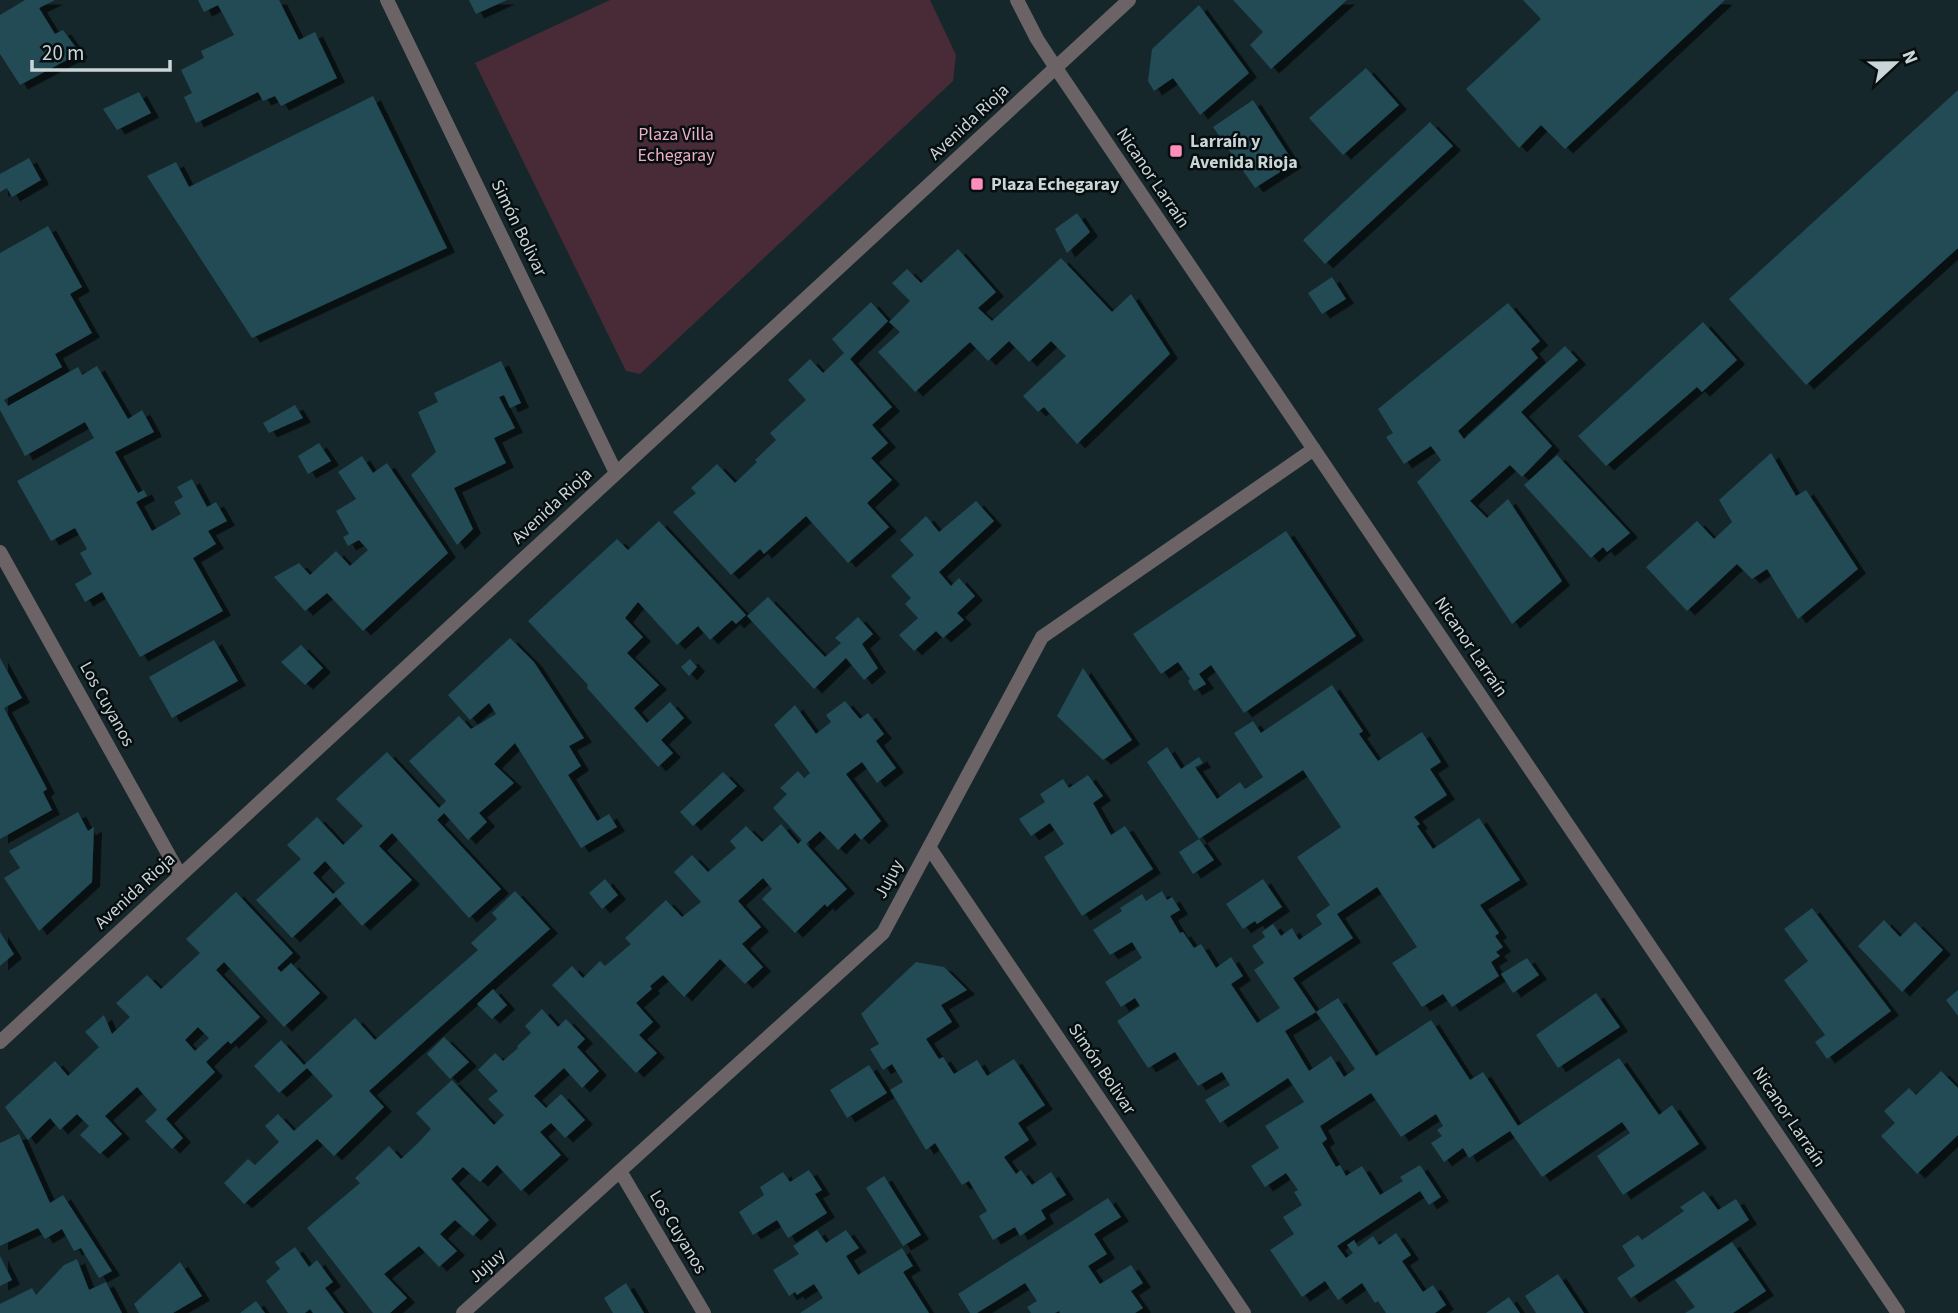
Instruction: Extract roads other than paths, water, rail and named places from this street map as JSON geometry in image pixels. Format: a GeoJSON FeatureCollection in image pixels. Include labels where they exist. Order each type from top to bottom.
{"type":"FeatureCollection","features":[{"type":"Feature","properties":{"kind":"street","name":"Simón Bolivar"},"geometry":{"type":"LineString","coordinates":[[387,0],[616,473]]}},
{"type":"Feature","properties":{"kind":"street","name":"Nicanor Larraín"},"geometry":{"type":"LineString","coordinates":[[1017,0],[1056,68],[1898,1313]]}},
{"type":"Feature","properties":{"kind":"street","name":"Avenida Rioja"},"geometry":{"type":"LineString","coordinates":[[0,1042],[1129,0]]}},
{"type":"Feature","properties":{"kind":"street","name":"Jujuy"},"geometry":{"type":"LineString","coordinates":[[463,1313],[883,933],[1042,638],[1314,449]]}},
{"type":"Feature","properties":{"kind":"street","name":"Los Cuyanos"},"geometry":{"type":"LineString","coordinates":[[0,552],[180,875]]}},
{"type":"Feature","properties":{"kind":"street","name":"Simón Bolivar"},"geometry":{"type":"LineString","coordinates":[[929,847],[1244,1313]]}},
{"type":"Feature","properties":{"kind":"street","name":"Los Cuyanos"},"geometry":{"type":"LineString","coordinates":[[620,1171],[704,1313]]}},
{"type":"Feature","properties":{"kind":"place","name":"Larraín y Avenida Rioja"},"geometry":{"type":"Point","coordinates":[1176,151]}},
{"type":"Feature","properties":{"kind":"place","name":"Plaza Echegaray"},"geometry":{"type":"Point","coordinates":[977,184]}},
{"type":"Feature","properties":{"kind":"park label","name":"Plaza Villa Echegaray"},"geometry":{"type":"Point","coordinates":[676,144]}}]}
